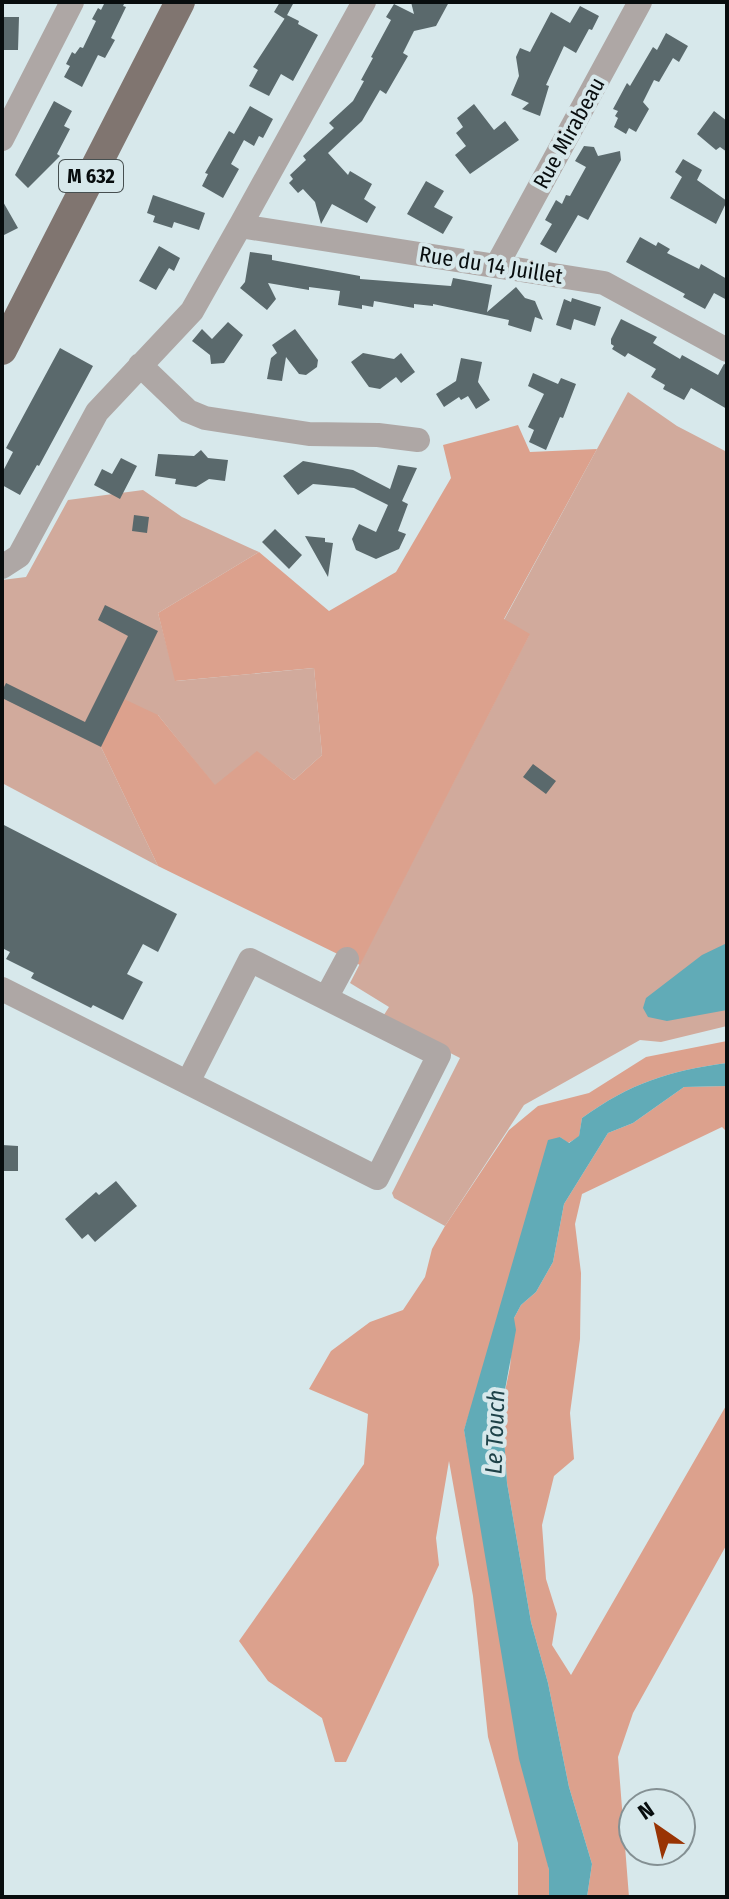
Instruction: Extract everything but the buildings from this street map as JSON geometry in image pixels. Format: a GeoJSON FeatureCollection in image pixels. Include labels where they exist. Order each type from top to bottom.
{"type":"FeatureCollection","features":[{"type":"Feature","properties":{"kind":"main road","name":"M 632"},"geometry":{"type":"LineString","coordinates":[[2,350],[180,2]]}},
{"type":"Feature","properties":{"kind":"street"},"geometry":{"type":"LineString","coordinates":[[2,567],[19,556],[13,550],[97,412],[192,311],[364,2]]}},
{"type":"Feature","properties":{"kind":"street","name":"Rue Mirabeau"},"geometry":{"type":"LineString","coordinates":[[497,265],[640,2]]}},
{"type":"Feature","properties":{"kind":"street"},"geometry":{"type":"LineString","coordinates":[[2,139],[67,4]]}},
{"type":"Feature","properties":{"kind":"street","name":"Rue du 14 Juillet"},"geometry":{"type":"LineString","coordinates":[[240,226],[604,283],[727,350]]}},
{"type":"Feature","properties":{"kind":"street"},"geometry":{"type":"LineString","coordinates":[[140,365],[188,411],[205,418],[309,434],[378,435],[418,440]]}},
{"type":"Feature","properties":{"kind":"street"},"geometry":{"type":"LineString","coordinates":[[2,989],[377,1178],[439,1055],[250,960],[188,1082]]}},
{"type":"Feature","properties":{"kind":"street"},"geometry":{"type":"LineString","coordinates":[[326,998],[348,968]]}},
{"type":"Feature","properties":{"kind":"shaded area"},"geometry":{"type":"Polygon","coordinates":[[[628,392],[677,426],[727,452],[727,1026],[661,1042],[640,1040],[524,1105],[445,1226],[394,1198],[392,1193],[460,1058],[382,1018],[389,1007],[350,983],[529,635],[504,620],[628,392]]]}},
{"type":"Feature","properties":{"kind":"shaded area"},"geometry":{"type":"Polygon","coordinates":[[[518,425],[530,452],[597,449],[504,619],[530,634],[360,965],[158,866],[101,747],[124,699],[158,715],[215,785],[257,751],[294,780],[322,755],[314,668],[175,681],[158,613],[259,552],[329,611],[396,572],[451,478],[443,445],[518,425]]]}},
{"type":"Feature","properties":{"kind":"shaded area"},"geometry":{"type":"Polygon","coordinates":[[[143,490],[182,517],[259,552],[158,613],[176,681],[314,668],[322,755],[294,780],[257,752],[215,786],[158,715],[101,747],[158,866],[2,783],[2,580],[26,577],[68,500],[143,490]]]}},
{"type":"Feature","properties":{"kind":"shaded area"},"geometry":{"type":"Polygon","coordinates":[[[727,1041],[727,1063],[686,1070],[634,1087],[582,1118],[579,1137],[568,1143],[560,1137],[464,1430],[549,1870],[549,1897],[518,1897],[518,1843],[488,1737],[473,1596],[449,1461],[436,1538],[439,1565],[346,1762],[335,1762],[322,1718],[268,1681],[239,1641],[364,1464],[368,1414],[309,1389],[331,1351],[370,1322],[403,1310],[425,1277],[432,1249],[445,1226],[509,1130],[538,1106],[589,1093],[646,1057],[727,1041]]]}},
{"type":"Feature","properties":{"kind":"shaded area"},"geometry":{"type":"Polygon","coordinates":[[[727,1086],[727,1132],[722,1127],[582,1194],[575,1224],[581,1273],[580,1339],[570,1413],[574,1459],[554,1476],[542,1525],[546,1579],[557,1614],[552,1645],[571,1675],[727,1404],[727,1544],[633,1713],[618,1757],[620,1787],[617,1787],[617,1867],[627,1867],[629,1897],[587,1897],[592,1864],[569,1787],[548,1683],[531,1622],[507,1483],[502,1406],[510,1367],[514,1318],[521,1305],[536,1292],[553,1262],[564,1204],[608,1133],[633,1123],[684,1087],[727,1086]]]}},
{"type":"Feature","properties":{"kind":"water"},"geometry":{"type":"Polygon","coordinates":[[[727,943],[727,1010],[667,1021],[648,1017],[643,1008],[646,998],[702,955],[727,943]]]}},
{"type":"Feature","properties":{"kind":"water","name":"Le Touch"},"geometry":{"type":"Polygon","coordinates":[[[727,1063],[727,1086],[684,1087],[633,1123],[608,1133],[564,1204],[553,1262],[536,1292],[521,1305],[514,1318],[516,1330],[502,1406],[507,1483],[531,1622],[548,1683],[569,1787],[592,1864],[587,1897],[549,1897],[549,1870],[519,1759],[464,1430],[548,1140],[560,1137],[569,1143],[579,1136],[582,1118],[634,1087],[686,1070],[727,1063]]]}}]}
